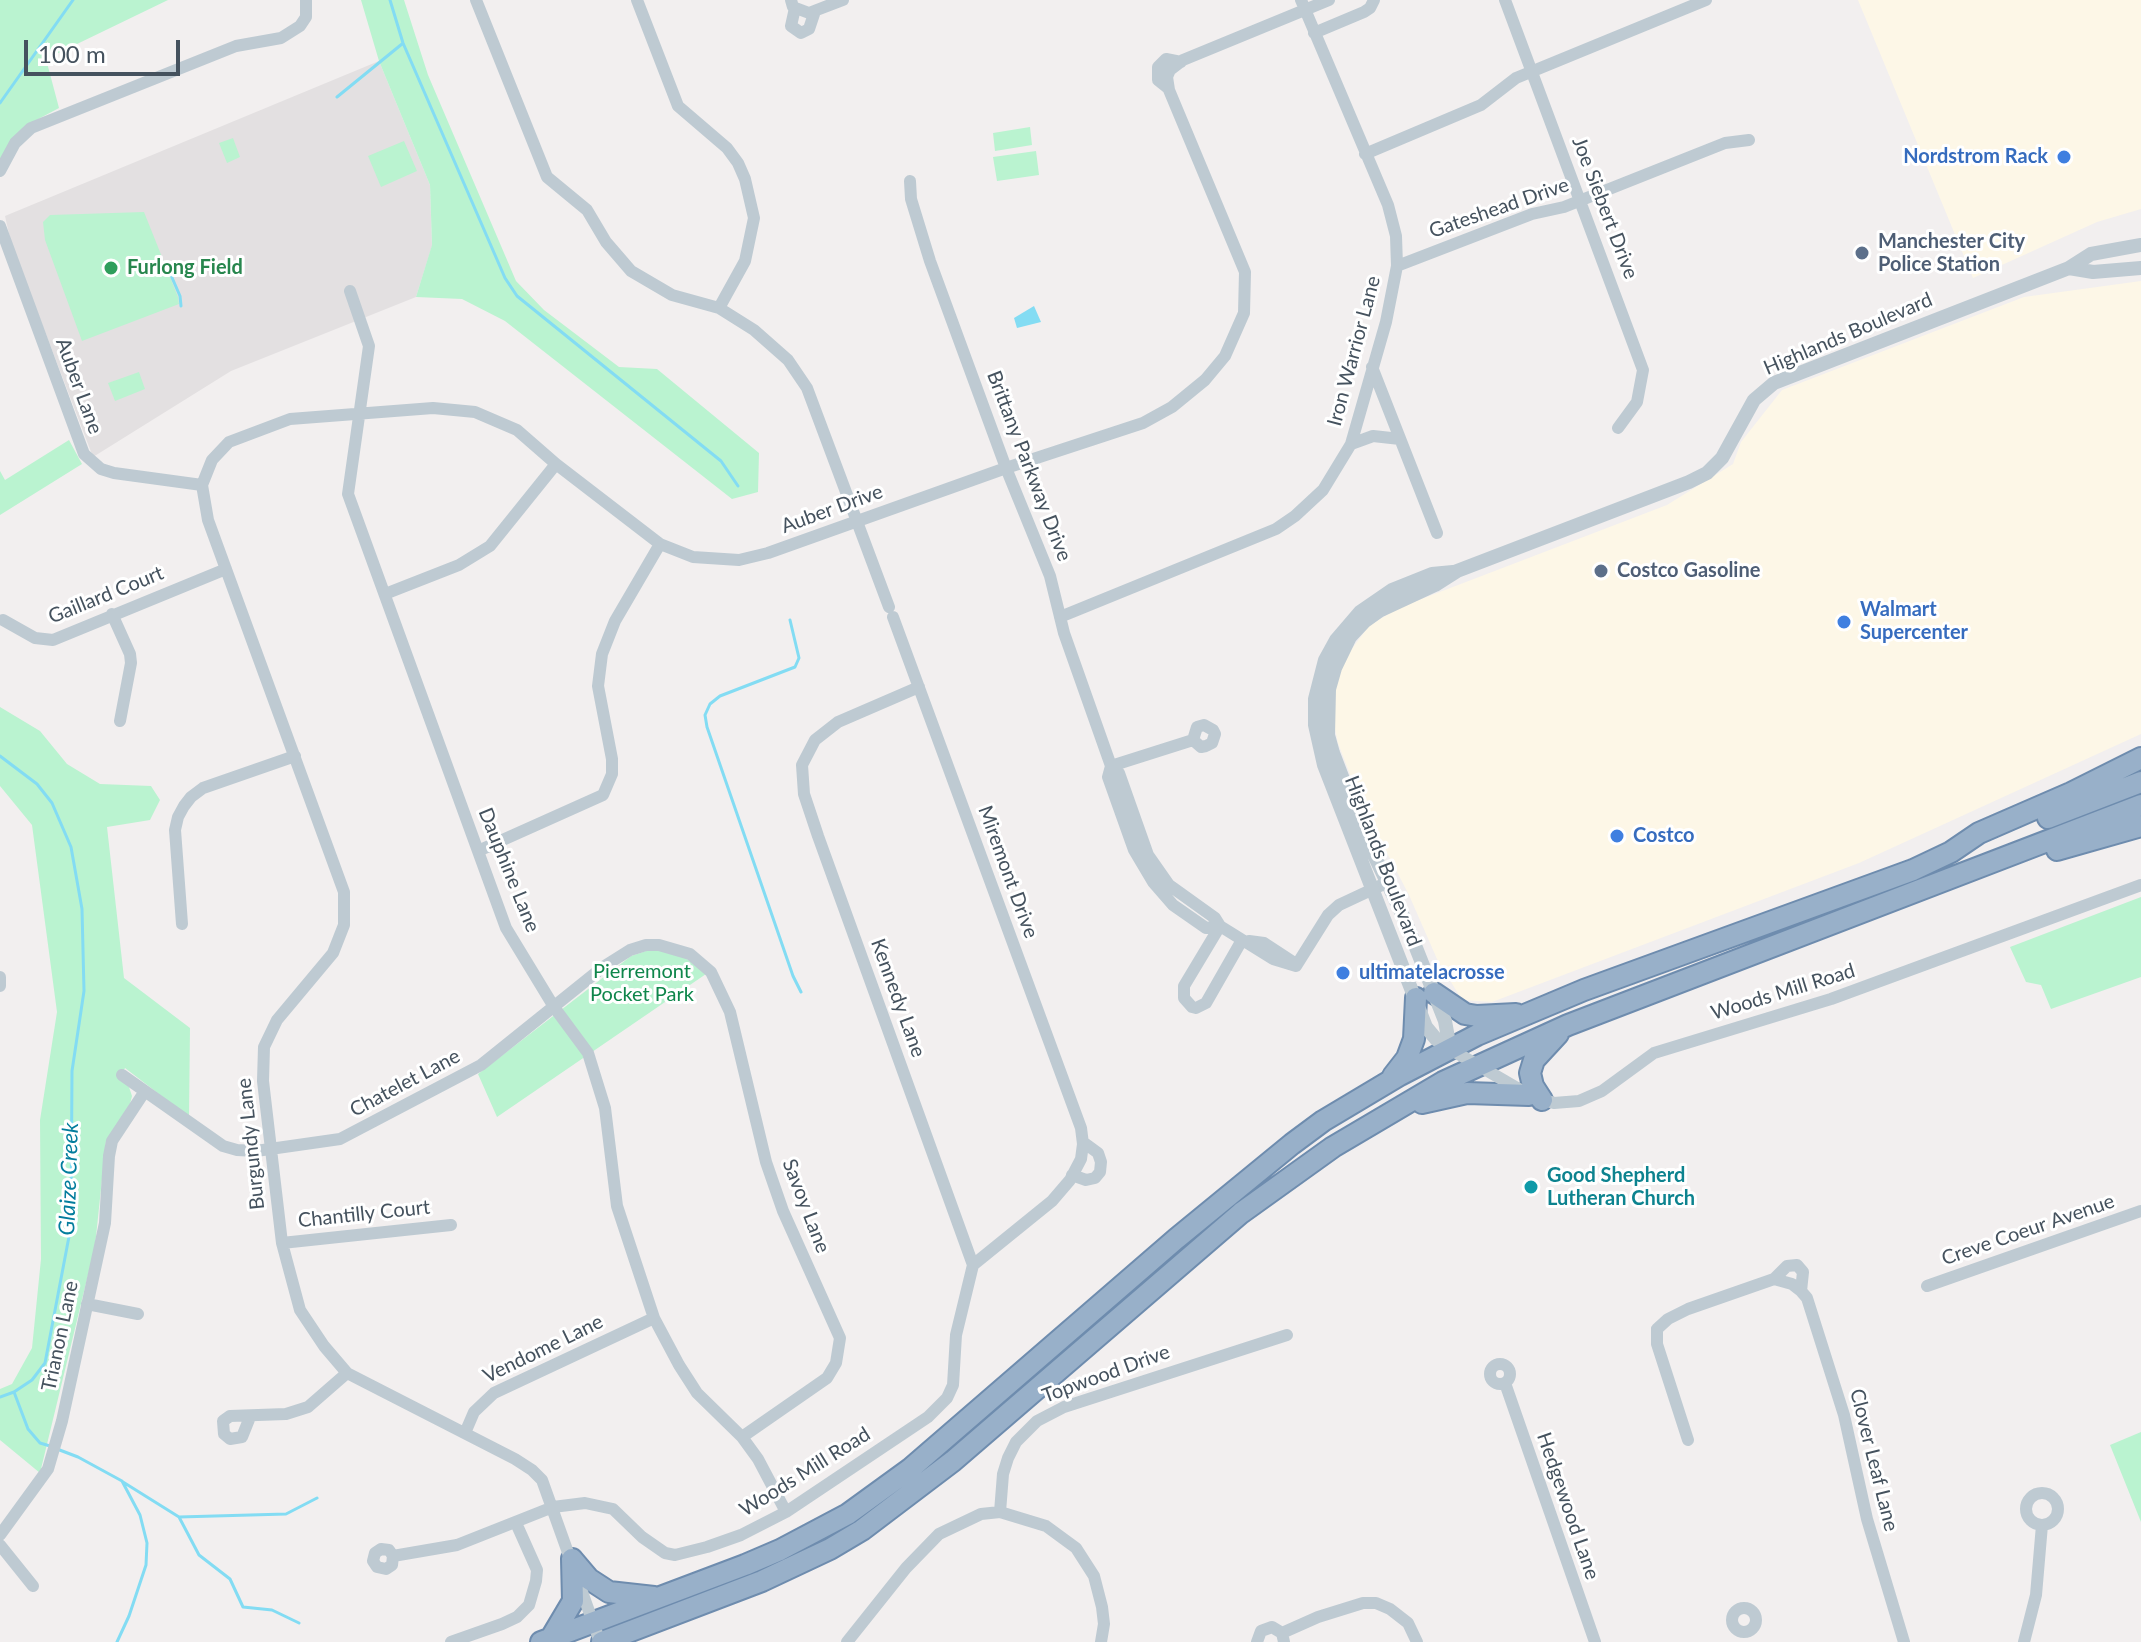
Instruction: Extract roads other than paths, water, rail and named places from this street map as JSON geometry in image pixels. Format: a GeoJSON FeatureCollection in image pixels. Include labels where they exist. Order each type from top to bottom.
{"type":"FeatureCollection","features":[{"type":"Feature","properties":{"kind":"highway"},"geometry":{"type":"LineString","coordinates":[[1951,852],[1979,833],[2141,758]]}},
{"type":"Feature","properties":{"kind":"highway"},"geometry":{"type":"LineString","coordinates":[[602,1638],[659,1598],[780,1550],[848,1514],[880,1492],[1273,1159],[1323,1121],[1390,1081],[1528,1013],[2141,782]]}},
{"type":"Feature","properties":{"kind":"highway"},"geometry":{"type":"LineString","coordinates":[[546,1640],[638,1634],[830,1549],[873,1522],[953,1461],[1211,1237],[1301,1169],[1394,1109],[1443,1082],[1568,1025],[2141,805]]}},
{"type":"Feature","properties":{"kind":"highway"},"geometry":{"type":"LineString","coordinates":[[1949,878],[2141,826]]}},
{"type":"Feature","properties":{"kind":"highway"},"geometry":{"type":"LineString","coordinates":[[1390,1081],[1407,1058],[1425,996],[1465,1014],[1477,1016],[1528,1013]]}},
{"type":"Feature","properties":{"kind":"highway"},"geometry":{"type":"LineString","coordinates":[[1394,1109],[1467,1093],[1536,1097],[1530,1073],[1534,1060],[1568,1025]]}},
{"type":"Feature","properties":{"kind":"highway"},"geometry":{"type":"LineString","coordinates":[[1443,1082],[1450,1061],[1450,1049]]}},
{"type":"Feature","properties":{"kind":"highway"},"geometry":{"type":"LineString","coordinates":[[572,1559],[589,1579],[609,1592],[659,1598]]}},
{"type":"Feature","properties":{"kind":"highway"},"geometry":{"type":"LineString","coordinates":[[546,1640],[573,1601],[572,1559]]}},
{"type":"Feature","properties":{"kind":"street"},"geometry":{"type":"LineString","coordinates":[[0,171],[15,143],[31,128],[236,46],[281,38],[300,26],[306,17],[306,0]]}},
{"type":"Feature","properties":{"kind":"street","name":"Miremont Drive"},"geometry":{"type":"LineString","coordinates":[[476,0],[547,177],[587,210],[606,242],[631,271],[672,295],[719,308],[754,330],[788,360],[807,388],[1081,1128],[1081,1159],[1052,1201],[973,1265]]}},
{"type":"Feature","properties":{"kind":"street"},"geometry":{"type":"LineString","coordinates":[[637,0],[678,106],[727,148],[745,179],[754,218],[745,261],[719,308]]}},
{"type":"Feature","properties":{"kind":"street"},"geometry":{"type":"LineString","coordinates":[[812,12],[809,29],[801,33],[791,26],[793,4],[812,12],[843,0]]}},
{"type":"Feature","properties":{"kind":"street"},"geometry":{"type":"LineString","coordinates":[[1303,5],[1329,0]]}},
{"type":"Feature","properties":{"kind":"street"},"geometry":{"type":"LineString","coordinates":[[1314,33],[1364,12],[1374,0]]}},
{"type":"Feature","properties":{"kind":"street","name":"Joe Siebert Drive"},"geometry":{"type":"LineString","coordinates":[[1505,0],[1643,370],[1637,402],[1618,428]]}},
{"type":"Feature","properties":{"kind":"street"},"geometry":{"type":"LineString","coordinates":[[1365,154],[1481,105],[1507,84],[1532,71],[1706,0]]}},
{"type":"Feature","properties":{"kind":"street","name":"Iron Warrior Lane"},"geometry":{"type":"LineString","coordinates":[[1060,617],[1276,529],[1323,490],[1351,444],[1386,322],[1397,266],[1396,236],[1388,205],[1303,5]]}},
{"type":"Feature","properties":{"kind":"street","name":"Auber Drive"},"geometry":{"type":"LineString","coordinates":[[202,485],[212,460],[229,442],[290,419],[433,408],[475,412],[517,430],[660,544],[693,557],[739,560],[1143,423],[1172,407],[1205,380],[1225,356],[1244,313],[1245,272],[1168,88],[1167,77],[1170,70],[1181,62],[1303,5]]}},
{"type":"Feature","properties":{"kind":"street","name":"Gateshead Drive"},"geometry":{"type":"LineString","coordinates":[[1397,266],[1532,214],[1564,207],[1725,143],[1749,140]]}},
{"type":"Feature","properties":{"kind":"street","name":"Brittany Parkway Drive"},"geometry":{"type":"LineString","coordinates":[[910,181],[911,199],[930,261],[1006,468],[1050,576],[1069,648],[1111,766],[1108,777],[1134,850],[1153,882],[1173,905],[1206,928],[1220,926],[1242,940],[1264,943],[1296,966],[1328,915],[1339,905],[1379,886]]}},
{"type":"Feature","properties":{"kind":"street","name":"Auber Lane"},"geometry":{"type":"LineString","coordinates":[[0,226],[84,454],[101,469],[114,473],[202,485]]}},
{"type":"Feature","properties":{"kind":"street","name":"Highlands Boulevard"},"geometry":{"type":"LineString","coordinates":[[1450,1049],[1426,1027],[1425,996],[1405,920],[1379,886],[1318,745],[1315,699],[1318,680],[1336,640],[1348,623],[1373,601],[1432,574],[1457,571],[1707,473],[1722,458],[1754,400],[1774,383],[2069,268],[2091,254],[2141,245]]}},
{"type":"Feature","properties":{"kind":"street","name":"Highlands Boulevard"},"geometry":{"type":"LineString","coordinates":[[2069,268],[2093,272],[2141,268]]}},
{"type":"Feature","properties":{"kind":"street","name":"Dauphine Lane"},"geometry":{"type":"LineString","coordinates":[[350,291],[369,346],[348,494],[506,928],[554,1007],[588,1053],[605,1108],[617,1206],[654,1318],[697,1393],[742,1437],[758,1459],[786,1512]]}},
{"type":"Feature","properties":{"kind":"street"},"geometry":{"type":"LineString","coordinates":[[1372,367],[1437,533]]}},
{"type":"Feature","properties":{"kind":"street"},"geometry":{"type":"LineString","coordinates":[[1351,444],[1373,436],[1400,439]]}},
{"type":"Feature","properties":{"kind":"street"},"geometry":{"type":"LineString","coordinates":[[385,594],[459,565],[490,546],[556,464]]}},
{"type":"Feature","properties":{"kind":"street","name":"Burgundy Lane"},"geometry":{"type":"LineString","coordinates":[[202,485],[208,520],[344,892],[344,925],[333,953],[277,1020],[264,1047],[263,1081],[282,1243],[300,1310],[347,1373],[465,1433],[532,1470],[542,1480],[602,1638]]}},
{"type":"Feature","properties":{"kind":"street"},"geometry":{"type":"LineString","coordinates":[[478,851],[603,795],[612,774],[612,759],[598,686],[602,654],[615,621],[660,544]]}},
{"type":"Feature","properties":{"kind":"street","name":"Gaillard Court"},"geometry":{"type":"LineString","coordinates":[[3,620],[35,638],[53,640],[226,569]]}},
{"type":"Feature","properties":{"kind":"street"},"geometry":{"type":"LineString","coordinates":[[112,614],[131,663],[120,721]]}},
{"type":"Feature","properties":{"kind":"street","name":"Kennedy Lane"},"geometry":{"type":"LineString","coordinates":[[919,687],[838,722],[815,740],[802,765],[804,794],[973,1265]]}},
{"type":"Feature","properties":{"kind":"street"},"geometry":{"type":"LineString","coordinates":[[1111,766],[1193,740]]}},
{"type":"Feature","properties":{"kind":"street"},"geometry":{"type":"LineString","coordinates":[[182,924],[175,830],[184,806],[203,788],[295,756]]}},
{"type":"Feature","properties":{"kind":"street","name":"Woods Mill Road"},"geometry":{"type":"LineString","coordinates":[[1450,1049],[1536,1097],[1554,1103],[1579,1101],[1602,1091],[1654,1053],[1845,994],[2141,885]]}},
{"type":"Feature","properties":{"kind":"street"},"geometry":{"type":"LineString","coordinates":[[1220,926],[1184,986],[1184,998],[1192,1007],[1206,1003],[1242,940]]}},
{"type":"Feature","properties":{"kind":"street","name":"Chatelet Lane"},"geometry":{"type":"LineString","coordinates":[[122,1075],[223,1146],[246,1152],[340,1139],[481,1065],[603,967],[630,950],[659,945],[690,954]]}},
{"type":"Feature","properties":{"kind":"street","name":"Savoy Lane"},"geometry":{"type":"LineString","coordinates":[[690,954],[711,972],[730,1012],[770,1174],[783,1211],[840,1338],[836,1363],[827,1378],[742,1437]]}},
{"type":"Feature","properties":{"kind":"street","name":"Trianon Lane"},"geometry":{"type":"LineString","coordinates":[[0,1535],[48,1469],[62,1421],[105,1223],[112,1141],[145,1091]]}},
{"type":"Feature","properties":{"kind":"street","name":"Miremont Drive"},"geometry":{"type":"LineString","coordinates":[[1072,1175],[1086,1180],[1095,1178],[1100,1172],[1098,1153],[1083,1142]]}},
{"type":"Feature","properties":{"kind":"street","name":"Creve Coeur Avenue"},"geometry":{"type":"LineString","coordinates":[[1927,1286],[2141,1211]]}},
{"type":"Feature","properties":{"kind":"street","name":"Chantilly Court"},"geometry":{"type":"LineString","coordinates":[[282,1243],[451,1225]]}},
{"type":"Feature","properties":{"kind":"street","name":"Woods Mill Road"},"geometry":{"type":"LineString","coordinates":[[393,1556],[457,1545],[553,1507],[585,1503],[613,1509],[642,1537],[665,1553],[675,1555],[741,1535],[786,1512],[928,1417],[947,1398],[953,1385],[956,1335],[973,1265]]}},
{"type":"Feature","properties":{"kind":"street","name":"Clover Leaf Lane"},"geometry":{"type":"LineString","coordinates":[[1688,1440],[1657,1344],[1657,1329],[1668,1319],[1688,1309],[1774,1279],[1787,1266],[1797,1265],[1803,1272],[1801,1291],[1807,1298],[1844,1415],[1867,1519],[1904,1642]]}},
{"type":"Feature","properties":{"kind":"street"},"geometry":{"type":"LineString","coordinates":[[1774,1279],[1792,1284],[1801,1291]]}},
{"type":"Feature","properties":{"kind":"street"},"geometry":{"type":"LineString","coordinates":[[87,1304],[138,1314]]}},
{"type":"Feature","properties":{"kind":"street","name":"Vendome Lane"},"geometry":{"type":"LineString","coordinates":[[465,1433],[474,1412],[494,1393],[654,1318]]}},
{"type":"Feature","properties":{"kind":"street","name":"Topwood Drive"},"geometry":{"type":"LineString","coordinates":[[1000,1512],[1003,1474],[1008,1458],[1016,1442],[1037,1421],[1064,1407],[1192,1363],[1287,1335]]}},
{"type":"Feature","properties":{"kind":"street"},"geometry":{"type":"LineString","coordinates":[[250,1417],[286,1414],[308,1407],[347,1373]]}},
{"type":"Feature","properties":{"kind":"street","name":"Hedgewood Lane"},"geometry":{"type":"LineString","coordinates":[[1505,1383],[1595,1642]]}},
{"type":"Feature","properties":{"kind":"street"},"geometry":{"type":"LineString","coordinates":[[847,1642],[906,1568],[939,1534],[981,1514],[1000,1512],[1046,1526],[1076,1548],[1094,1576],[1104,1624],[1101,1642]]}},
{"type":"Feature","properties":{"kind":"street"},"geometry":{"type":"LineString","coordinates":[[451,1642],[517,1617],[529,1605],[537,1570],[516,1523]]}},
{"type":"Feature","properties":{"kind":"street"},"geometry":{"type":"LineString","coordinates":[[2024,1642],[2036,1595],[2042,1525]]}},
{"type":"Feature","properties":{"kind":"street"},"geometry":{"type":"LineString","coordinates":[[0,1545],[33,1586]]}},
{"type":"Feature","properties":{"kind":"street"},"geometry":{"type":"LineString","coordinates":[[1257,1642],[1261,1631],[1268,1627],[1276,1628],[1283,1638],[1318,1617],[1363,1603],[1376,1603],[1408,1623],[1417,1642]]}},
{"type":"Feature","properties":{"kind":"water"},"geometry":{"type":"Polygon","coordinates":[[[1034,306],[1041,322],[1017,328],[1014,318],[1034,306]]]}},
{"type":"Feature","properties":{"kind":"waterway","name":"Glaize Creek"},"geometry":{"type":"LineString","coordinates":[[0,103],[73,0]]}},
{"type":"Feature","properties":{"kind":"waterway"},"geometry":{"type":"LineString","coordinates":[[390,0],[403,43],[505,278],[517,296],[721,461],[738,486]]}},
{"type":"Feature","properties":{"kind":"waterway"},"geometry":{"type":"LineString","coordinates":[[337,97],[402,44]]}},
{"type":"Feature","properties":{"kind":"waterway"},"geometry":{"type":"LineString","coordinates":[[170,273],[181,306]]}},
{"type":"Feature","properties":{"kind":"waterway"},"geometry":{"type":"LineString","coordinates":[[790,620],[799,658],[795,667],[720,696],[710,704],[705,715],[801,992]]}},
{"type":"Feature","properties":{"kind":"waterway","name":"Glaize Creek"},"geometry":{"type":"LineString","coordinates":[[0,756],[37,784],[52,803],[71,847],[82,909],[84,991],[72,1071],[71,1226],[45,1363],[32,1380],[14,1392],[28,1429],[40,1443],[50,1446]]}},
{"type":"Feature","properties":{"kind":"waterway"},"geometry":{"type":"LineString","coordinates":[[0,1397],[14,1392]]}},
{"type":"Feature","properties":{"kind":"waterway","name":"Glaize Creek"},"geometry":{"type":"LineString","coordinates":[[57,1449],[122,1481],[140,1515],[147,1543],[146,1565],[117,1642]]}},
{"type":"Feature","properties":{"kind":"waterway"},"geometry":{"type":"LineString","coordinates":[[123,1482],[179,1517],[286,1514],[317,1498]]}},
{"type":"Feature","properties":{"kind":"waterway"},"geometry":{"type":"LineString","coordinates":[[179,1517],[199,1555],[230,1579],[243,1607],[272,1610],[299,1623]]}},
{"type":"Feature","properties":{"kind":"place","name":"Nordstrom Rack"},"geometry":{"type":"Point","coordinates":[2064,157]}},
{"type":"Feature","properties":{"kind":"place","name":"Manchester City Police Station"},"geometry":{"type":"Point","coordinates":[1862,253]}},
{"type":"Feature","properties":{"kind":"place","name":"Furlong Field"},"geometry":{"type":"Point","coordinates":[111,268]}},
{"type":"Feature","properties":{"kind":"place","name":"Costco Gasoline"},"geometry":{"type":"Point","coordinates":[1601,571]}},
{"type":"Feature","properties":{"kind":"place","name":"Walmart Supercenter"},"geometry":{"type":"Point","coordinates":[1844,622]}},
{"type":"Feature","properties":{"kind":"place","name":"Costco"},"geometry":{"type":"Point","coordinates":[1617,836]}},
{"type":"Feature","properties":{"kind":"place","name":"ultimatelacrosse"},"geometry":{"type":"Point","coordinates":[1343,973]}},
{"type":"Feature","properties":{"kind":"place","name":"Good Shepherd Lutheran Church"},"geometry":{"type":"Point","coordinates":[1531,1187]}},
{"type":"Feature","properties":{"kind":"park label","name":"Pierremont Pocket Park"},"geometry":{"type":"Point","coordinates":[642,984]}}]}
